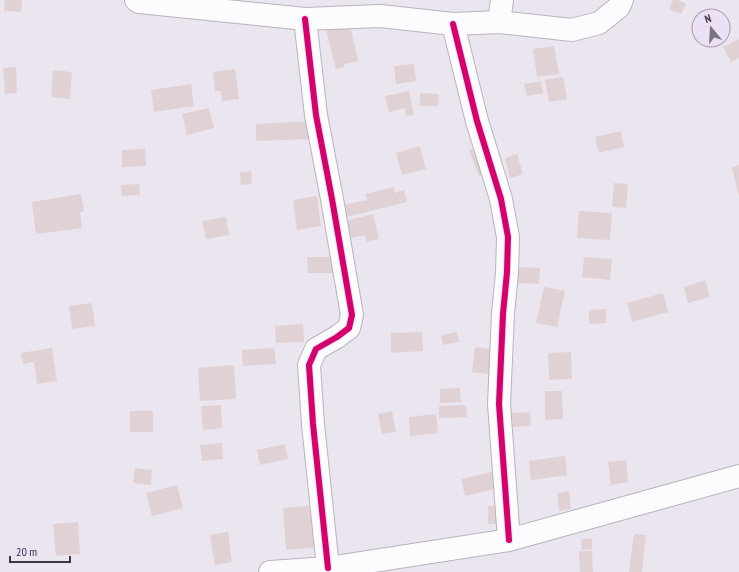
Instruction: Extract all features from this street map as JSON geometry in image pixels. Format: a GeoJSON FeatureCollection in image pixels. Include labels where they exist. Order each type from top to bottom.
{"type":"FeatureCollection","features":[{"type":"Feature","properties":{"kind":"street"},"geometry":{"type":"LineString","coordinates":[[136,0],[139,2],[306,19],[379,8],[453,24],[499,22],[572,30],[599,22],[620,7],[622,0]]}},
{"type":"Feature","properties":{"kind":"street"},"geometry":{"type":"LineString","coordinates":[[499,22],[502,0]]}},
{"type":"Feature","properties":{"kind":"street"},"geometry":{"type":"LineString","coordinates":[[306,19],[316,115],[352,315],[349,328],[316,349],[309,365],[312,424],[328,568]]}},
{"type":"Feature","properties":{"kind":"street"},"geometry":{"type":"LineString","coordinates":[[453,24],[477,121],[501,199],[508,237],[499,404],[509,540]]}},
{"type":"Feature","properties":{"kind":"street"},"geometry":{"type":"LineString","coordinates":[[270,572],[328,568],[509,540],[739,476]]}},
{"type":"Feature","properties":{"kind":"building"},"geometry":{"type":"Polygon","coordinates":[[[5,0],[22,0],[21,12],[4,11],[5,0]]]}},
{"type":"Feature","properties":{"kind":"building"},"geometry":{"type":"Polygon","coordinates":[[[673,0],[678,0],[686,4],[681,14],[669,9],[673,0]]]}},
{"type":"Feature","properties":{"kind":"building"},"geometry":{"type":"Polygon","coordinates":[[[350,24],[358,61],[344,64],[344,67],[336,69],[326,30],[350,24]]]}},
{"type":"Feature","properties":{"kind":"building"},"geometry":{"type":"Polygon","coordinates":[[[739,39],[739,58],[731,62],[724,48],[731,48],[731,43],[739,39]]]}},
{"type":"Feature","properties":{"kind":"building"},"geometry":{"type":"Polygon","coordinates":[[[554,46],[559,74],[537,77],[533,49],[554,46]]]}},
{"type":"Feature","properties":{"kind":"building"},"geometry":{"type":"Polygon","coordinates":[[[414,64],[416,81],[396,84],[394,66],[414,64]]]}},
{"type":"Feature","properties":{"kind":"building"},"geometry":{"type":"Polygon","coordinates":[[[16,67],[17,93],[5,94],[3,68],[16,67]]]}},
{"type":"Feature","properties":{"kind":"building"},"geometry":{"type":"Polygon","coordinates":[[[235,69],[239,99],[222,101],[221,91],[215,91],[213,72],[235,69]]]}},
{"type":"Feature","properties":{"kind":"building"},"geometry":{"type":"Polygon","coordinates":[[[53,70],[72,72],[70,99],[51,97],[53,70]]]}},
{"type":"Feature","properties":{"kind":"building"},"geometry":{"type":"Polygon","coordinates":[[[563,77],[567,99],[549,102],[545,80],[563,77]]]}},
{"type":"Feature","properties":{"kind":"building"},"geometry":{"type":"Polygon","coordinates":[[[541,81],[543,93],[527,96],[524,84],[541,81]]]}},
{"type":"Feature","properties":{"kind":"building"},"geometry":{"type":"Polygon","coordinates":[[[191,84],[194,106],[154,112],[151,90],[191,84]]]}},
{"type":"Feature","properties":{"kind":"building"},"geometry":{"type":"Polygon","coordinates":[[[409,91],[414,115],[406,116],[405,108],[389,112],[385,96],[409,91]]]}},
{"type":"Feature","properties":{"kind":"building"},"geometry":{"type":"Polygon","coordinates":[[[420,93],[439,94],[438,106],[420,106],[420,93]]]}},
{"type":"Feature","properties":{"kind":"building"},"geometry":{"type":"Polygon","coordinates":[[[209,108],[214,128],[187,135],[182,114],[209,108]]]}},
{"type":"Feature","properties":{"kind":"building"},"geometry":{"type":"Polygon","coordinates":[[[311,121],[312,139],[256,141],[256,124],[311,121]]]}},
{"type":"Feature","properties":{"kind":"building"},"geometry":{"type":"Polygon","coordinates":[[[621,131],[624,147],[599,153],[595,137],[621,131]]]}},
{"type":"Feature","properties":{"kind":"building"},"geometry":{"type":"Polygon","coordinates":[[[420,146],[426,169],[402,175],[396,153],[420,146]]]}},
{"type":"Feature","properties":{"kind":"building"},"geometry":{"type":"Polygon","coordinates":[[[481,146],[490,171],[479,176],[469,150],[481,146]]]}},
{"type":"Feature","properties":{"kind":"building"},"geometry":{"type":"Polygon","coordinates":[[[145,149],[146,166],[122,167],[122,150],[145,149]]]}},
{"type":"Feature","properties":{"kind":"building"},"geometry":{"type":"Polygon","coordinates":[[[517,154],[523,174],[510,178],[505,158],[517,154]]]}},
{"type":"Feature","properties":{"kind":"building"},"geometry":{"type":"Polygon","coordinates":[[[739,165],[739,194],[738,194],[732,167],[739,165]]]}},
{"type":"Feature","properties":{"kind":"building"},"geometry":{"type":"Polygon","coordinates":[[[251,171],[252,184],[241,185],[240,172],[251,171]]]}},
{"type":"Feature","properties":{"kind":"building"},"geometry":{"type":"Polygon","coordinates":[[[614,183],[628,184],[626,208],[612,207],[614,183]]]}},
{"type":"Feature","properties":{"kind":"building"},"geometry":{"type":"Polygon","coordinates":[[[139,184],[140,195],[122,196],[121,185],[139,184]]]}},
{"type":"Feature","properties":{"kind":"building"},"geometry":{"type":"Polygon","coordinates":[[[394,187],[395,193],[404,190],[407,202],[342,218],[339,206],[367,200],[365,194],[394,187]]]}},
{"type":"Feature","properties":{"kind":"building"},"geometry":{"type":"Polygon","coordinates":[[[81,194],[84,211],[80,212],[82,228],[36,234],[32,202],[81,194]]]}},
{"type":"Feature","properties":{"kind":"building"},"geometry":{"type":"Polygon","coordinates":[[[317,196],[321,226],[297,230],[293,200],[317,196]]]}},
{"type":"Feature","properties":{"kind":"building"},"geometry":{"type":"Polygon","coordinates":[[[579,211],[612,213],[610,240],[577,238],[579,211]]]}},
{"type":"Feature","properties":{"kind":"building"},"geometry":{"type":"Polygon","coordinates":[[[373,214],[379,239],[367,242],[365,235],[350,238],[345,221],[373,214]]]}},
{"type":"Feature","properties":{"kind":"building"},"geometry":{"type":"Polygon","coordinates":[[[226,217],[229,235],[206,239],[202,221],[226,217]]]}},
{"type":"Feature","properties":{"kind":"building"},"geometry":{"type":"Polygon","coordinates":[[[307,257],[333,257],[334,273],[308,273],[307,257]]]}},
{"type":"Feature","properties":{"kind":"building"},"geometry":{"type":"Polygon","coordinates":[[[584,257],[612,259],[610,280],[582,277],[584,257]]]}},
{"type":"Feature","properties":{"kind":"building"},"geometry":{"type":"Polygon","coordinates":[[[516,267],[540,268],[539,284],[515,283],[516,267]]]}},
{"type":"Feature","properties":{"kind":"building"},"geometry":{"type":"Polygon","coordinates":[[[705,280],[710,297],[688,303],[684,287],[705,280]]]}},
{"type":"Feature","properties":{"kind":"building"},"geometry":{"type":"Polygon","coordinates":[[[544,287],[565,291],[557,327],[536,323],[544,287]]]}},
{"type":"Feature","properties":{"kind":"building"},"geometry":{"type":"Polygon","coordinates":[[[663,293],[668,312],[632,322],[627,303],[663,293]]]}},
{"type":"Feature","properties":{"kind":"building"},"geometry":{"type":"Polygon","coordinates":[[[92,303],[95,326],[72,329],[69,306],[92,303]]]}},
{"type":"Feature","properties":{"kind":"building"},"geometry":{"type":"Polygon","coordinates":[[[606,309],[606,323],[589,324],[589,310],[606,309]]]}},
{"type":"Feature","properties":{"kind":"building"},"geometry":{"type":"Polygon","coordinates":[[[303,324],[304,342],[276,343],[275,326],[303,324]]]}},
{"type":"Feature","properties":{"kind":"building"},"geometry":{"type":"Polygon","coordinates":[[[422,332],[423,351],[391,353],[391,333],[422,332]]]}},
{"type":"Feature","properties":{"kind":"building"},"geometry":{"type":"Polygon","coordinates":[[[457,332],[459,342],[443,345],[441,335],[457,332]]]}},
{"type":"Feature","properties":{"kind":"building"},"geometry":{"type":"Polygon","coordinates":[[[475,347],[498,350],[495,375],[472,372],[475,347]]]}},
{"type":"Feature","properties":{"kind":"building"},"geometry":{"type":"Polygon","coordinates":[[[52,348],[57,381],[37,384],[34,362],[23,364],[21,353],[52,348]]]}},
{"type":"Feature","properties":{"kind":"building"},"geometry":{"type":"Polygon","coordinates":[[[274,348],[276,364],[243,366],[242,350],[274,348]]]}},
{"type":"Feature","properties":{"kind":"building"},"geometry":{"type":"Polygon","coordinates":[[[571,352],[572,379],[549,380],[548,353],[571,352]]]}},
{"type":"Feature","properties":{"kind":"building"},"geometry":{"type":"Polygon","coordinates":[[[234,365],[236,399],[200,401],[198,368],[234,365]]]}},
{"type":"Feature","properties":{"kind":"building"},"geometry":{"type":"Polygon","coordinates":[[[460,388],[461,402],[440,403],[440,389],[460,388]]]}},
{"type":"Feature","properties":{"kind":"building"},"geometry":{"type":"Polygon","coordinates":[[[545,391],[562,391],[563,419],[545,420],[545,391]]]}},
{"type":"Feature","properties":{"kind":"building"},"geometry":{"type":"Polygon","coordinates":[[[221,405],[222,428],[203,430],[201,406],[221,405]]]}},
{"type":"Feature","properties":{"kind":"building"},"geometry":{"type":"Polygon","coordinates":[[[466,405],[467,417],[439,418],[439,406],[466,405]]]}},
{"type":"Feature","properties":{"kind":"building"},"geometry":{"type":"Polygon","coordinates":[[[130,411],[153,411],[153,432],[130,432],[130,411]]]}},
{"type":"Feature","properties":{"kind":"building"},"geometry":{"type":"Polygon","coordinates":[[[392,411],[396,432],[382,434],[378,414],[392,411]]]}},
{"type":"Feature","properties":{"kind":"building"},"geometry":{"type":"Polygon","coordinates":[[[530,412],[531,426],[513,427],[512,413],[530,412]]]}},
{"type":"Feature","properties":{"kind":"building"},"geometry":{"type":"Polygon","coordinates":[[[436,414],[438,433],[410,436],[409,417],[436,414]]]}},
{"type":"Feature","properties":{"kind":"building"},"geometry":{"type":"Polygon","coordinates":[[[222,443],[223,459],[202,461],[200,445],[222,443]]]}},
{"type":"Feature","properties":{"kind":"building"},"geometry":{"type":"Polygon","coordinates":[[[285,444],[288,459],[260,465],[257,450],[285,444]]]}},
{"type":"Feature","properties":{"kind":"building"},"geometry":{"type":"Polygon","coordinates":[[[565,456],[567,475],[531,480],[529,461],[565,456]]]}},
{"type":"Feature","properties":{"kind":"building"},"geometry":{"type":"Polygon","coordinates":[[[626,460],[628,482],[611,485],[608,462],[626,460]]]}},
{"type":"Feature","properties":{"kind":"building"},"geometry":{"type":"Polygon","coordinates":[[[135,468],[152,470],[151,485],[133,483],[135,468]]]}},
{"type":"Feature","properties":{"kind":"building"},"geometry":{"type":"Polygon","coordinates":[[[496,471],[500,488],[465,496],[461,479],[496,471]]]}},
{"type":"Feature","properties":{"kind":"building"},"geometry":{"type":"Polygon","coordinates":[[[177,485],[183,508],[152,516],[146,493],[177,485]]]}},
{"type":"Feature","properties":{"kind":"building"},"geometry":{"type":"Polygon","coordinates":[[[569,491],[571,509],[559,511],[557,493],[569,491]]]}},
{"type":"Feature","properties":{"kind":"building"},"geometry":{"type":"Polygon","coordinates":[[[316,505],[319,547],[286,550],[283,508],[316,505]]]}},
{"type":"Feature","properties":{"kind":"building"},"geometry":{"type":"Polygon","coordinates":[[[488,506],[498,506],[498,524],[488,524],[488,506]]]}},
{"type":"Feature","properties":{"kind":"building"},"geometry":{"type":"Polygon","coordinates":[[[78,522],[80,554],[56,556],[53,524],[78,522]]]}},
{"type":"Feature","properties":{"kind":"building"},"geometry":{"type":"Polygon","coordinates":[[[228,532],[232,562],[215,565],[210,535],[228,532]]]}},
{"type":"Feature","properties":{"kind":"building"},"geometry":{"type":"Polygon","coordinates":[[[634,534],[646,535],[642,572],[629,572],[634,534]]]}},
{"type":"Feature","properties":{"kind":"building"},"geometry":{"type":"Polygon","coordinates":[[[581,539],[592,539],[592,549],[582,550],[581,539]]]}},
{"type":"Feature","properties":{"kind":"building"},"geometry":{"type":"Polygon","coordinates":[[[579,551],[592,551],[593,572],[580,572],[579,551]]]}},
{"type":"Feature","properties":{"kind":"cycle path"},"geometry":{"type":"LineString","coordinates":[[305,19],[316,115],[352,315],[349,328],[316,349],[309,365],[313,424],[328,568]]}},
{"type":"Feature","properties":{"kind":"cycle path"},"geometry":{"type":"LineString","coordinates":[[453,24],[477,121],[501,199],[508,237],[499,404],[509,540]]}}]}
